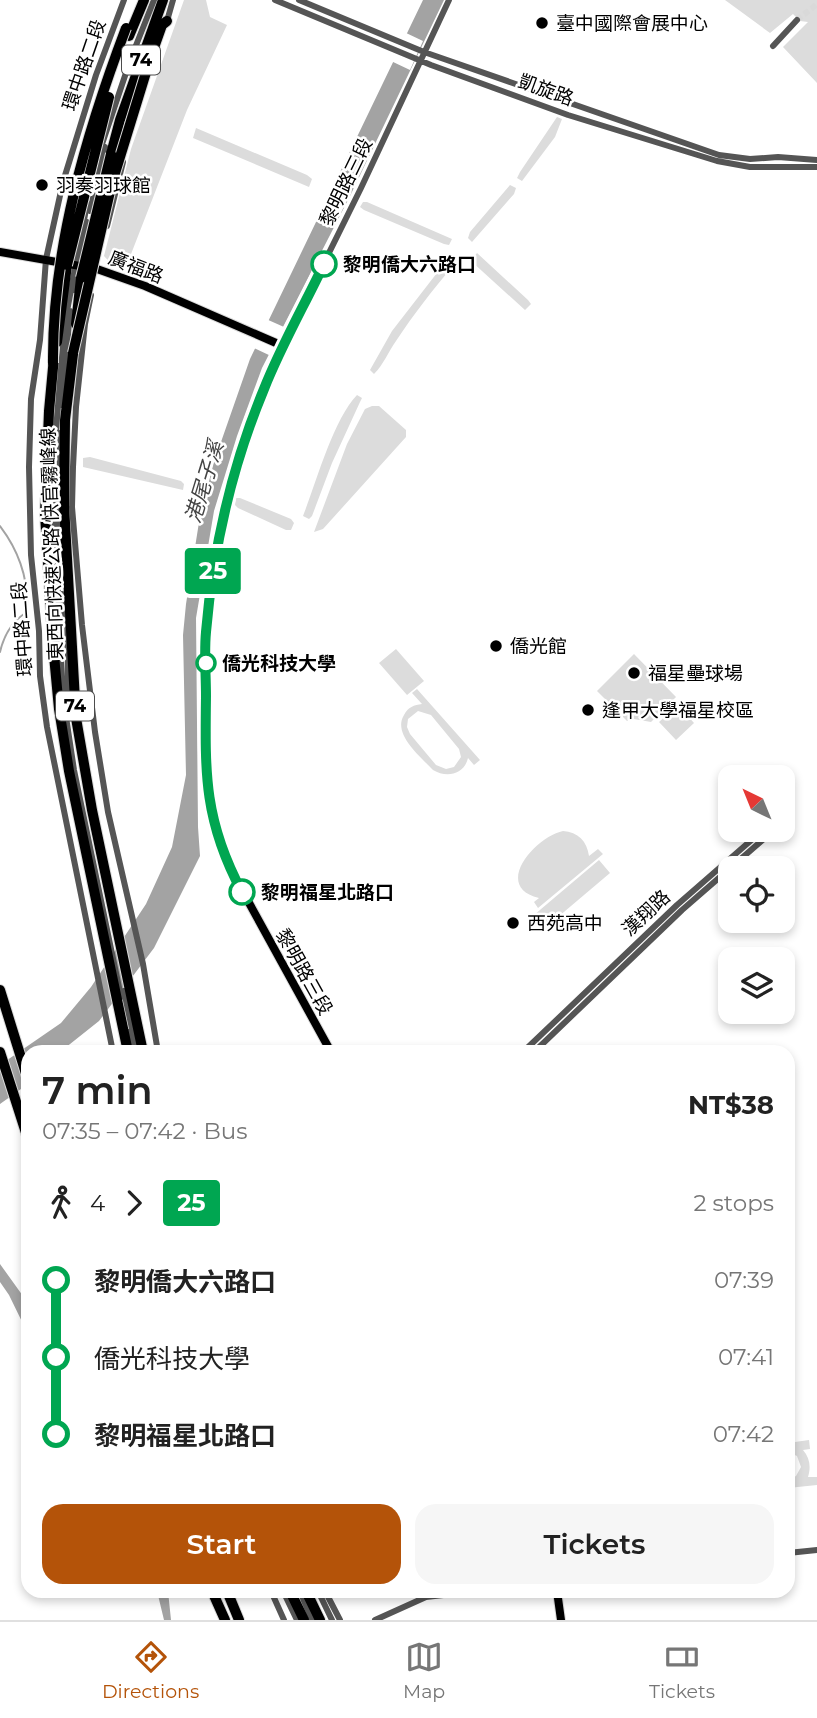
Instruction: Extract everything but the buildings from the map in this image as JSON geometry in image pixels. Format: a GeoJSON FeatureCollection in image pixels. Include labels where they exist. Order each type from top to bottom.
{"type":"FeatureCollection","features":[{"type":"Feature","properties":{"kind":"highway"},"geometry":{"type":"LineString","coordinates":[[52,363],[52,330],[69,217],[91,129],[137,0]]}},
{"type":"Feature","properties":{"kind":"highway","name":"東西向快速公路 快官霧峰線"},"geometry":{"type":"LineString","coordinates":[[131,1045],[72,784],[58,696],[45,514],[52,363],[67,265],[107,103],[144,0]]}},
{"type":"Feature","properties":{"kind":"highway","name":"東西向快速公路 快官霧峰線"},"geometry":{"type":"LineString","coordinates":[[142,1045],[92,810],[76,718],[64,505],[65,420],[81,278],[120,120],[163,0]]}},
{"type":"Feature","properties":{"kind":"highway"},"geometry":{"type":"LineString","coordinates":[[73,353],[112,183],[151,56],[162,25],[167,21]]}},
{"type":"Feature","properties":{"kind":"highway"},"geometry":{"type":"LineString","coordinates":[[0,990],[21,1060]]}},
{"type":"Feature","properties":{"kind":"highway"},"geometry":{"type":"LineString","coordinates":[[0,1052],[21,1116]]}},
{"type":"Feature","properties":{"kind":"highway"},"geometry":{"type":"LineString","coordinates":[[215,1598],[225,1620]]}},
{"type":"Feature","properties":{"kind":"highway"},"geometry":{"type":"LineString","coordinates":[[230,1598],[239,1620]]}},
{"type":"Feature","properties":{"kind":"highway"},"geometry":{"type":"LineString","coordinates":[[293,1598],[304,1620]]}},
{"type":"Feature","properties":{"kind":"highway"},"geometry":{"type":"LineString","coordinates":[[309,1598],[319,1620]]}},
{"type":"Feature","properties":{"kind":"main road","name":"廣福路"},"geometry":{"type":"LineString","coordinates":[[0,252],[96,268],[145,286],[283,346]]}},
{"type":"Feature","properties":{"kind":"main road","name":"黎明路三段"},"geometry":{"type":"LineString","coordinates":[[283,346],[263,390],[225,506],[206,633],[207,773],[211,811],[226,861],[327,1045]]}},
{"type":"Feature","properties":{"kind":"main road"},"geometry":{"type":"LineString","coordinates":[[557,1598],[561,1620]]}},
{"type":"Feature","properties":{"kind":"street","name":"環中路二段"},"geometry":{"type":"LineString","coordinates":[[112,1045],[47,727],[40,676],[39,631],[31,555],[29,467],[32,399],[40,341],[46,259],[63,182],[96,75],[124,0]]}},
{"type":"Feature","properties":{"kind":"street","name":"環中路二段"},"geometry":{"type":"LineString","coordinates":[[122,990],[74,770],[64,697],[54,514],[55,442],[65,322],[76,264],[97,177],[133,60],[155,0]]}},
{"type":"Feature","properties":{"kind":"street"},"geometry":{"type":"LineString","coordinates":[[157,1045],[143,964],[107,812],[82,625],[72,507],[76,407],[85,324],[96,268],[132,129],[173,0]]}},
{"type":"Feature","properties":{"kind":"street","name":"凱旋路"},"geometry":{"type":"LineString","coordinates":[[275,0],[418,61],[568,115],[717,161],[750,167],[817,167]]}},
{"type":"Feature","properties":{"kind":"street","name":"凱旋路"},"geometry":{"type":"LineString","coordinates":[[299,0],[423,52],[719,155],[750,159],[778,157],[817,160]]}},
{"type":"Feature","properties":{"kind":"street","name":"黎明路三段"},"geometry":{"type":"LineString","coordinates":[[283,346],[449,0]]}},
{"type":"Feature","properties":{"kind":"street"},"geometry":{"type":"LineString","coordinates":[[773,46],[797,20]]}},
{"type":"Feature","properties":{"kind":"street","name":"環中路二段"},"geometry":{"type":"LineString","coordinates":[[76,264],[61,406],[59,469],[60,572],[68,652],[68,705],[75,755],[122,990]]}},
{"type":"Feature","properties":{"kind":"street","name":"漢翔路"},"geometry":{"type":"LineString","coordinates":[[530,1045],[677,905],[749,842]]}},
{"type":"Feature","properties":{"kind":"street","name":"漢翔路"},"geometry":{"type":"LineString","coordinates":[[541,1045],[682,910],[760,842]]}},
{"type":"Feature","properties":{"kind":"street"},"geometry":{"type":"LineString","coordinates":[[122,990],[132,1045]]}},
{"type":"Feature","properties":{"kind":"street"},"geometry":{"type":"LineString","coordinates":[[795,1552],[817,1550]]}},
{"type":"Feature","properties":{"kind":"street"},"geometry":{"type":"LineString","coordinates":[[274,1598],[284,1620]]}},
{"type":"Feature","properties":{"kind":"street"},"geometry":{"type":"LineString","coordinates":[[286,1598],[297,1620]]}},
{"type":"Feature","properties":{"kind":"street"},"geometry":{"type":"LineString","coordinates":[[303,1598],[312,1620]]}},
{"type":"Feature","properties":{"kind":"street"},"geometry":{"type":"LineString","coordinates":[[321,1598],[332,1620]]}},
{"type":"Feature","properties":{"kind":"street"},"geometry":{"type":"LineString","coordinates":[[329,1598],[340,1620]]}},
{"type":"Feature","properties":{"kind":"street"},"geometry":{"type":"LineString","coordinates":[[375,1620],[426,1598]]}},
{"type":"Feature","properties":{"kind":"shaded area"},"geometry":{"type":"Polygon","coordinates":[[[184,0],[206,0],[210,17],[227,25],[187,110],[126,267],[119,267],[104,256],[131,149],[184,0]]]}},
{"type":"Feature","properties":{"kind":"shaded area"},"geometry":{"type":"Polygon","coordinates":[[[423,0],[444,0],[351,194],[262,368],[214,511],[196,618],[200,856],[154,948],[99,1021],[69,1045],[29,1045],[61,1023],[91,987],[146,904],[172,847],[186,775],[183,635],[200,516],[214,462],[250,359],[423,0]]]}},
{"type":"Feature","properties":{"kind":"shaded area"},"geometry":{"type":"Polygon","coordinates":[[[725,0],[817,0],[817,83],[783,47],[808,22],[800,21],[793,14],[770,33],[725,0]]]}},
{"type":"Feature","properties":{"kind":"shaded area"},"geometry":{"type":"Polygon","coordinates":[[[557,117],[562,119],[555,137],[522,181],[517,178],[520,172],[557,117]]]}},
{"type":"Feature","properties":{"kind":"shaded area"},"geometry":{"type":"Polygon","coordinates":[[[196,128],[307,175],[312,179],[309,187],[193,138],[196,128]]]}},
{"type":"Feature","properties":{"kind":"shaded area"},"geometry":{"type":"Polygon","coordinates":[[[510,185],[516,188],[514,194],[472,242],[468,238],[470,232],[510,185]]]}},
{"type":"Feature","properties":{"kind":"shaded area"},"geometry":{"type":"Polygon","coordinates":[[[363,202],[452,239],[449,245],[444,244],[364,210],[360,207],[363,202]]]}},
{"type":"Feature","properties":{"kind":"shaded area"},"geometry":{"type":"Polygon","coordinates":[[[477,253],[528,300],[531,304],[525,310],[471,261],[477,253]]]}},
{"type":"Feature","properties":{"kind":"shaded area"},"geometry":{"type":"Polygon","coordinates":[[[452,257],[456,260],[454,265],[417,311],[374,374],[370,370],[392,331],[452,257]]]}},
{"type":"Feature","properties":{"kind":"shaded area"},"geometry":{"type":"Polygon","coordinates":[[[357,395],[362,398],[309,519],[303,516],[326,452],[340,420],[357,395]]]}},
{"type":"Feature","properties":{"kind":"shaded area"},"geometry":{"type":"Polygon","coordinates":[[[379,406],[406,430],[406,437],[323,529],[314,532],[347,444],[365,409],[379,406]]]}},
{"type":"Feature","properties":{"kind":"shaded area"},"geometry":{"type":"Polygon","coordinates":[[[90,457],[181,481],[184,484],[183,490],[83,467],[83,458],[90,457]]]}},
{"type":"Feature","properties":{"kind":"shaded area"},"geometry":{"type":"Polygon","coordinates":[[[236,498],[291,519],[294,523],[291,530],[238,508],[235,505],[236,498]]]}},
{"type":"Feature","properties":{"kind":"shaded area"},"geometry":{"type":"Polygon","coordinates":[[[396,649],[424,681],[407,695],[379,663],[396,649]]]}},
{"type":"Feature","properties":{"kind":"shaded area","name":"福星壘球場"},"geometry":{"type":"Polygon","coordinates":[[[634,654],[676,697],[651,722],[634,719],[627,721],[597,691],[634,654]]]}},
{"type":"Feature","properties":{"kind":"shaded area"},"geometry":{"type":"Polygon","coordinates":[[[417,689],[480,760],[474,765],[468,758],[463,768],[454,773],[443,774],[433,770],[415,752],[402,730],[401,722],[406,712],[422,704],[412,693],[417,689]],[[418,711],[408,719],[410,734],[436,765],[446,769],[454,767],[461,757],[459,749],[431,715],[418,711]]]}},
{"type":"Feature","properties":{"kind":"shaded area"},"geometry":{"type":"Polygon","coordinates":[[[678,705],[694,723],[676,740],[659,722],[678,705]]]}},
{"type":"Feature","properties":{"kind":"shaded area"},"geometry":{"type":"Polygon","coordinates":[[[563,831],[581,838],[589,856],[598,849],[603,854],[538,908],[534,902],[539,898],[525,892],[519,883],[519,873],[531,851],[563,831]]]}},
{"type":"Feature","properties":{"kind":"shaded area"},"geometry":{"type":"Polygon","coordinates":[[[599,860],[610,873],[545,928],[534,915],[599,860]]]}},
{"type":"Feature","properties":{"kind":"shaded area"},"geometry":{"type":"Polygon","coordinates":[[[21,1051],[21,1089],[0,1104],[0,1065],[21,1051]]]}},
{"type":"Feature","properties":{"kind":"shaded area"},"geometry":{"type":"Polygon","coordinates":[[[0,1264],[21,1293],[21,1320],[9,1295],[0,1282],[0,1264]]]}},
{"type":"Feature","properties":{"kind":"shaded area"},"geometry":{"type":"Polygon","coordinates":[[[809,1440],[810,1449],[803,1450],[809,1463],[808,1477],[817,1477],[817,1485],[795,1487],[795,1476],[801,1467],[795,1455],[795,1442],[809,1440]]]}},
{"type":"Feature","properties":{"kind":"shaded area"},"geometry":{"type":"Polygon","coordinates":[[[159,1598],[169,1598],[171,1620],[164,1620],[159,1598]]]}},
{"type":"Feature","properties":{"kind":"pier"},"geometry":{"type":"Polygon","coordinates":[[[404,32],[423,41],[410,70],[391,61],[404,32]]]}},
{"type":"Feature","properties":{"kind":"pier"},"geometry":{"type":"Polygon","coordinates":[[[336,175],[354,184],[341,213],[322,204],[336,175]]]}},
{"type":"Feature","properties":{"kind":"pier"},"geometry":{"type":"Polygon","coordinates":[[[266,319],[284,327],[271,356],[252,347],[266,319]]]}},
{"type":"Feature","properties":{"kind":"waterway"},"geometry":{"type":"LineString","coordinates":[[0,526],[13,545],[21,566],[27,600],[27,612],[9,629],[0,652]]}},
{"type":"Feature","properties":{"kind":"tunnel"},"geometry":{"type":"LineString","coordinates":[[797,20],[817,4]]}},
{"type":"Feature","properties":{"kind":"bus line","name":"25"},"geometry":{"type":"LineString","coordinates":[[242,892],[226,861],[214,827],[209,796],[205,739],[206,633],[213,573],[225,506],[263,390],[324,264]]}},
{"type":"Feature","properties":{"kind":"place","name":"臺中國際會展中心"},"geometry":{"type":"Point","coordinates":[542,23]}},
{"type":"Feature","properties":{"kind":"place","name":"羽奏羽球館"},"geometry":{"type":"Point","coordinates":[42,185]}},
{"type":"Feature","properties":{"kind":"place","name":"黎明僑大六路口"},"geometry":{"type":"Point","coordinates":[324,264]}},
{"type":"Feature","properties":{"kind":"place","name":"僑光館"},"geometry":{"type":"Point","coordinates":[496,646]}},
{"type":"Feature","properties":{"kind":"place","name":"僑光科技大學"},"geometry":{"type":"Point","coordinates":[206,663]}},
{"type":"Feature","properties":{"kind":"place","name":"福星壘球場"},"geometry":{"type":"Point","coordinates":[634,673]}},
{"type":"Feature","properties":{"kind":"place","name":"逢甲大學福星校區"},"geometry":{"type":"Point","coordinates":[588,710]}},
{"type":"Feature","properties":{"kind":"place","name":"黎明福星北路口"},"geometry":{"type":"Point","coordinates":[242,892]}},
{"type":"Feature","properties":{"kind":"place","name":"西苑高中"},"geometry":{"type":"Point","coordinates":[513,923]}},
{"type":"Feature","properties":{"kind":"water label","name":"港尾子溪"},"geometry":{"type":"Point","coordinates":[204,482]}}]}
